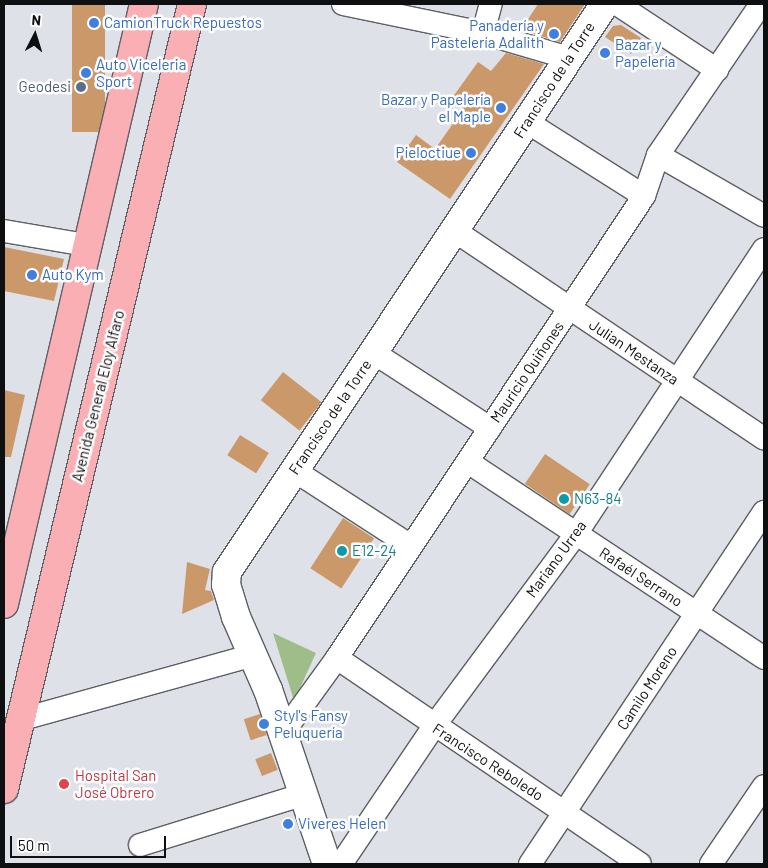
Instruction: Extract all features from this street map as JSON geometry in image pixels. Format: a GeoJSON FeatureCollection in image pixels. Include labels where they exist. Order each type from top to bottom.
{"type":"FeatureCollection","features":[{"type":"Feature","properties":{"kind":"main road"},"geometry":{"type":"LineString","coordinates":[[4,604],[86,245],[144,4]]}},
{"type":"Feature","properties":{"kind":"main road","name":"Avenida General Eloy Alfaro"},"geometry":{"type":"LineString","coordinates":[[4,789],[192,4]]}},
{"type":"Feature","properties":{"kind":"street"},"geometry":{"type":"LineString","coordinates":[[343,4],[482,33],[569,58]]}},
{"type":"Feature","properties":{"kind":"street"},"geometry":{"type":"LineString","coordinates":[[482,33],[491,4]]}},
{"type":"Feature","properties":{"kind":"street","name":"Francisco de la Torre"},"geometry":{"type":"LineString","coordinates":[[327,864],[254,655],[236,616],[226,585],[227,572],[605,4]]}},
{"type":"Feature","properties":{"kind":"street"},"geometry":{"type":"LineString","coordinates":[[617,4],[717,70]]}},
{"type":"Feature","properties":{"kind":"street","name":"Mauricio Quiñones"},"geometry":{"type":"LineString","coordinates":[[282,734],[337,658],[644,196],[658,155],[761,4]]}},
{"type":"Feature","properties":{"kind":"street"},"geometry":{"type":"LineString","coordinates":[[526,122],[644,196]]}},
{"type":"Feature","properties":{"kind":"street"},"geometry":{"type":"LineString","coordinates":[[658,155],[764,216]]}},
{"type":"Feature","properties":{"kind":"street"},"geometry":{"type":"LineString","coordinates":[[4,230],[86,245]]}},
{"type":"Feature","properties":{"kind":"street","name":"Julian Mestanza"},"geometry":{"type":"LineString","coordinates":[[455,231],[764,439]]}},
{"type":"Feature","properties":{"kind":"street","name":"Mariano Urrea"},"geometry":{"type":"LineString","coordinates":[[340,864],[434,726],[576,534],[675,380],[764,249]]}},
{"type":"Feature","properties":{"kind":"street"},"geometry":{"type":"LineString","coordinates":[[374,353],[490,428]]}},
{"type":"Feature","properties":{"kind":"street","name":"Rafaél Serrano"},"geometry":{"type":"LineString","coordinates":[[468,462],[764,658]]}},
{"type":"Feature","properties":{"kind":"street"},"geometry":{"type":"LineString","coordinates":[[295,471],[411,546]]}},
{"type":"Feature","properties":{"kind":"street","name":"Camilo Moreno"},"geometry":{"type":"LineString","coordinates":[[530,864],[566,813],[764,512]]}},
{"type":"Feature","properties":{"kind":"street"},"geometry":{"type":"LineString","coordinates":[[19,720],[254,655]]}},
{"type":"Feature","properties":{"kind":"street","name":"Francisco Reboledo"},"geometry":{"type":"LineString","coordinates":[[337,658],[434,726],[640,864]]}},
{"type":"Feature","properties":{"kind":"street"},"geometry":{"type":"LineString","coordinates":[[711,864],[764,786]]}},
{"type":"Feature","properties":{"kind":"street"},"geometry":{"type":"LineString","coordinates":[[140,845],[302,795]]}},
{"type":"Feature","properties":{"kind":"green space"},"geometry":{"type":"Polygon","coordinates":[[[273,633],[316,653],[294,701],[291,691],[273,633]]]}},
{"type":"Feature","properties":{"kind":"building"},"geometry":{"type":"Polygon","coordinates":[[[72,4],[105,4],[105,132],[72,132],[72,4]]]}},
{"type":"Feature","properties":{"kind":"building"},"geometry":{"type":"Polygon","coordinates":[[[538,4],[585,4],[560,42],[521,30],[538,4]]]}},
{"type":"Feature","properties":{"kind":"building"},"geometry":{"type":"Polygon","coordinates":[[[621,25],[641,38],[631,54],[605,37],[613,26],[621,25]]]}},
{"type":"Feature","properties":{"kind":"building"},"geometry":{"type":"Polygon","coordinates":[[[506,53],[544,64],[450,199],[397,162],[416,135],[435,149],[464,108],[452,98],[478,62],[491,71],[506,53]]]}},
{"type":"Feature","properties":{"kind":"building","name":"Auto Kym"},"geometry":{"type":"Polygon","coordinates":[[[4,247],[64,259],[54,301],[4,291],[4,247]]]}},
{"type":"Feature","properties":{"kind":"building"},"geometry":{"type":"Polygon","coordinates":[[[283,372],[322,402],[299,431],[261,400],[283,372]]]}},
{"type":"Feature","properties":{"kind":"building"},"geometry":{"type":"Polygon","coordinates":[[[4,390],[25,395],[11,457],[4,457],[4,390]]]}},
{"type":"Feature","properties":{"kind":"building"},"geometry":{"type":"Polygon","coordinates":[[[240,435],[269,453],[256,473],[227,455],[240,435]]]}},
{"type":"Feature","properties":{"kind":"building","name":"N63-84"},"geometry":{"type":"Polygon","coordinates":[[[545,454],[590,484],[570,514],[525,484],[545,454]]]}},
{"type":"Feature","properties":{"kind":"building","name":"E12-24"},"geometry":{"type":"Polygon","coordinates":[[[343,518],[374,538],[341,588],[310,568],[343,518]]]}},
{"type":"Feature","properties":{"kind":"building"},"geometry":{"type":"Polygon","coordinates":[[[187,562],[210,569],[205,590],[211,591],[214,600],[182,614],[187,562]]]}},
{"type":"Feature","properties":{"kind":"building"},"geometry":{"type":"Polygon","coordinates":[[[260,714],[267,735],[251,740],[244,719],[260,714]]]}},
{"type":"Feature","properties":{"kind":"building"},"geometry":{"type":"Polygon","coordinates":[[[271,753],[278,770],[262,776],[255,759],[271,753]]]}},
{"type":"Feature","properties":{"kind":"place","name":"CamionTruck Repuestos"},"geometry":{"type":"Point","coordinates":[94,23]}},
{"type":"Feature","properties":{"kind":"place","name":"Panadería y Pastelería Adalith"},"geometry":{"type":"Point","coordinates":[554,34]}},
{"type":"Feature","properties":{"kind":"place","name":"Bazar y Papelería"},"geometry":{"type":"Point","coordinates":[605,53]}},
{"type":"Feature","properties":{"kind":"place","name":"Auto Viceleria Sport"},"geometry":{"type":"Point","coordinates":[86,73]}},
{"type":"Feature","properties":{"kind":"place","name":"Geodesi"},"geometry":{"type":"Point","coordinates":[81,87]}},
{"type":"Feature","properties":{"kind":"place","name":"Bazar y Papelería el Maple"},"geometry":{"type":"Point","coordinates":[501,108]}},
{"type":"Feature","properties":{"kind":"place","name":"Pieloctiue"},"geometry":{"type":"Point","coordinates":[471,153]}},
{"type":"Feature","properties":{"kind":"place","name":"Auto Kym"},"geometry":{"type":"Point","coordinates":[32,275]}},
{"type":"Feature","properties":{"kind":"place","name":"N63-84"},"geometry":{"type":"Point","coordinates":[564,499]}},
{"type":"Feature","properties":{"kind":"place","name":"E12-24"},"geometry":{"type":"Point","coordinates":[342,551]}},
{"type":"Feature","properties":{"kind":"place","name":"Styl's Fansy Peluquería"},"geometry":{"type":"Point","coordinates":[264,724]}},
{"type":"Feature","properties":{"kind":"place","name":"Hospital San José Obrero"},"geometry":{"type":"Point","coordinates":[64,784]}},
{"type":"Feature","properties":{"kind":"place","name":"Viveres Helen"},"geometry":{"type":"Point","coordinates":[288,824]}}]}
